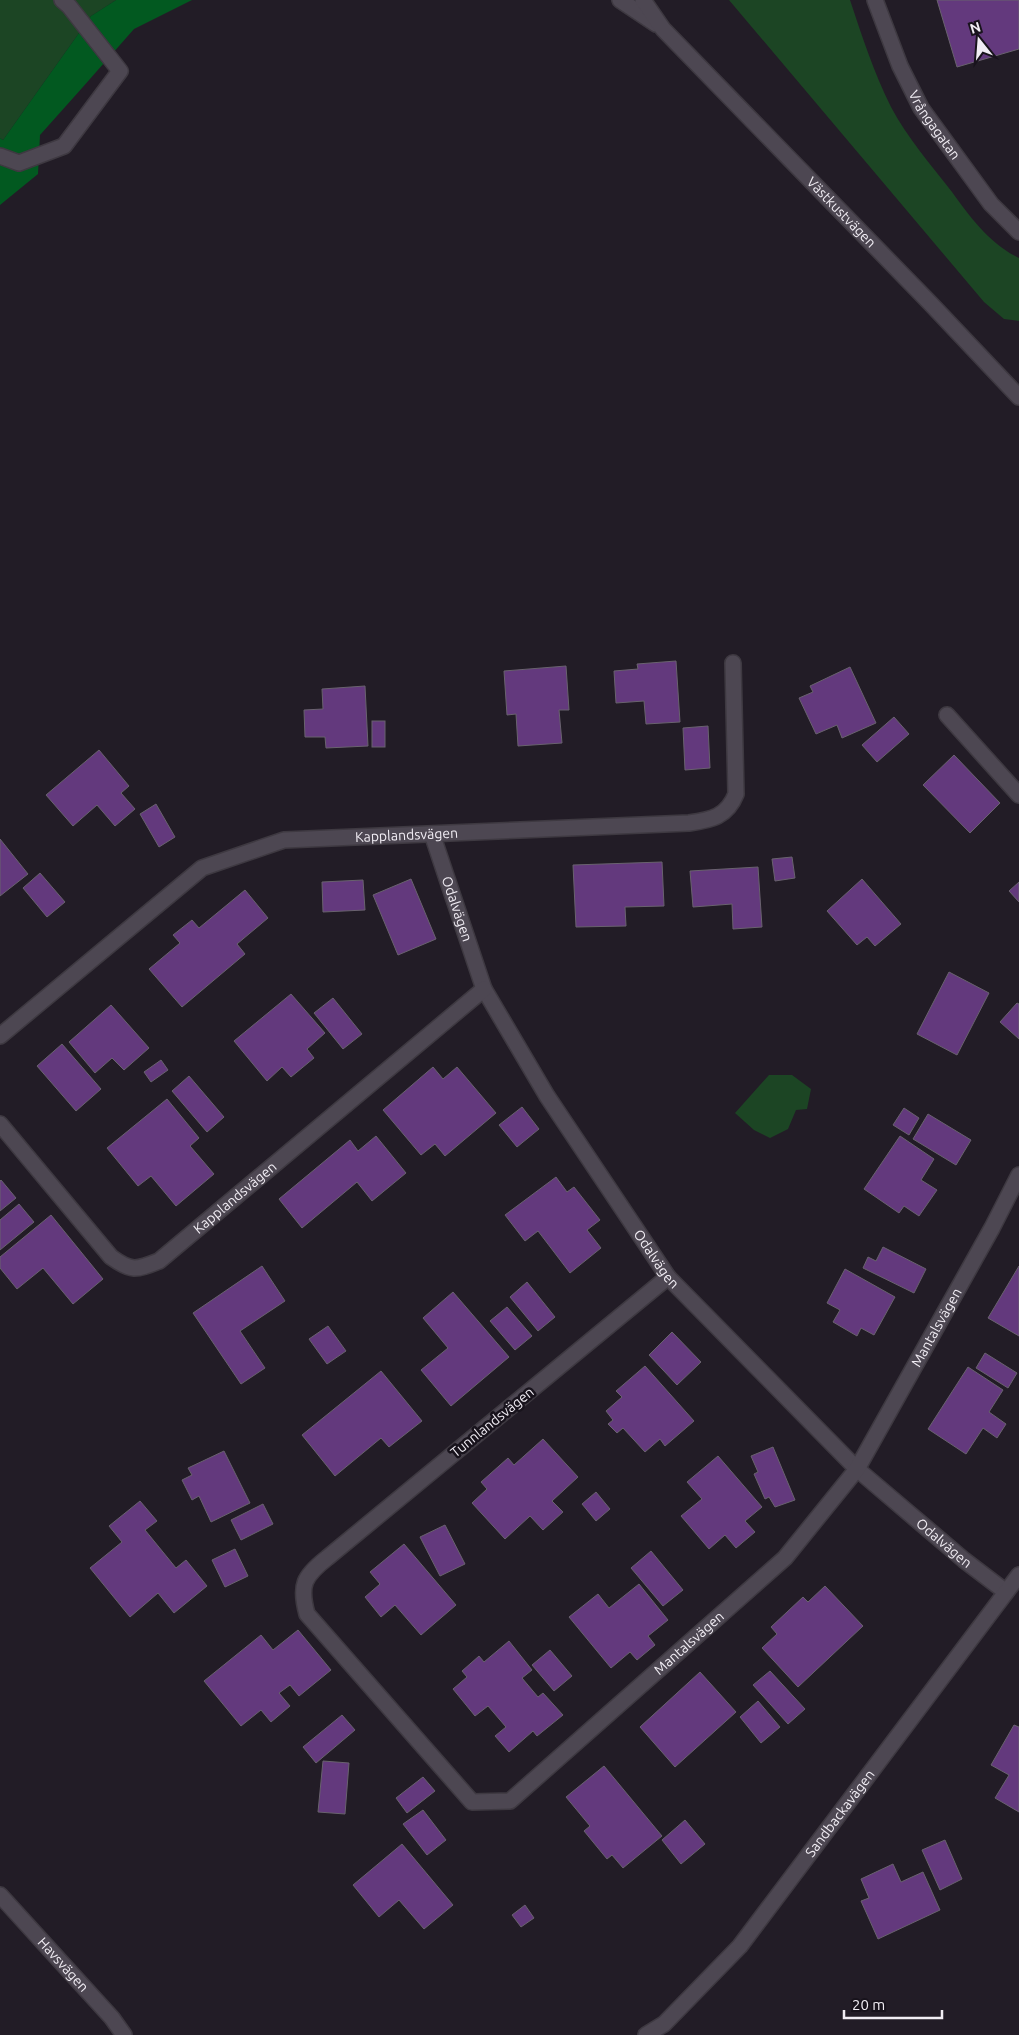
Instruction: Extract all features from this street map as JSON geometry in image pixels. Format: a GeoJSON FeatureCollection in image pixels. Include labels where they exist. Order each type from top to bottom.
{"type":"FeatureCollection","features":[{"type":"Feature","properties":{"kind":"street"},"geometry":{"type":"LineString","coordinates":[[0,156],[19,163],[64,146],[120,71],[69,6],[62,0]]}},
{"type":"Feature","properties":{"kind":"street","name":"Västkustvägen"},"geometry":{"type":"LineString","coordinates":[[620,0],[663,29]]}},
{"type":"Feature","properties":{"kind":"street","name":"Västkustvägen"},"geometry":{"type":"LineString","coordinates":[[644,0],[663,29],[1019,397]]}},
{"type":"Feature","properties":{"kind":"street","name":"Vrångagatan"},"geometry":{"type":"LineString","coordinates":[[875,0],[900,66],[921,108],[991,204],[1019,232]]}},
{"type":"Feature","properties":{"kind":"street","name":"Kapplandsvägen"},"geometry":{"type":"LineString","coordinates":[[0,1036],[202,868],[284,840],[688,823],[706,821],[721,815],[732,805],[736,794],[732,663]]}},
{"type":"Feature","properties":{"kind":"street"},"geometry":{"type":"LineString","coordinates":[[947,715],[1019,795]]}},
{"type":"Feature","properties":{"kind":"street","name":"Odalvägen"},"geometry":{"type":"LineString","coordinates":[[432,834],[484,989],[547,1096],[668,1277],[857,1469],[964,1560],[1006,1592]]}},
{"type":"Feature","properties":{"kind":"street","name":"Kapplandsvägen"},"geometry":{"type":"LineString","coordinates":[[0,1124],[111,1257],[124,1267],[140,1269],[159,1261],[484,989]]}},
{"type":"Feature","properties":{"kind":"street","name":"Mantalsvägen"},"geometry":{"type":"LineString","coordinates":[[315,1567],[304,1582],[302,1596],[307,1614],[472,1802],[510,1801],[785,1558],[857,1469],[988,1236],[1019,1175]]}},
{"type":"Feature","properties":{"kind":"street","name":"Tunnlandsvägen"},"geometry":{"type":"LineString","coordinates":[[315,1567],[668,1277]]}},
{"type":"Feature","properties":{"kind":"street","name":"Sandbackavägen"},"geometry":{"type":"LineString","coordinates":[[646,2035],[664,2024],[740,1946],[1019,1575]]}},
{"type":"Feature","properties":{"kind":"street","name":"Havsvägen"},"geometry":{"type":"LineString","coordinates":[[0,1895],[112,2018],[124,2035]]}},
{"type":"Feature","properties":{"kind":"green space"},"geometry":{"type":"Polygon","coordinates":[[[0,0],[116,0],[91,16],[3,140],[0,138],[0,0]]]}},
{"type":"Feature","properties":{"kind":"green space"},"geometry":{"type":"Polygon","coordinates":[[[116,0],[192,0],[134,29],[40,135],[38,174],[0,205],[0,138],[3,140],[91,16],[116,0]]]}},
{"type":"Feature","properties":{"kind":"green space"},"geometry":{"type":"Polygon","coordinates":[[[729,0],[850,0],[879,81],[904,129],[981,229],[999,245],[1019,258],[1019,321],[1004,319],[984,302],[729,0]]]}},
{"type":"Feature","properties":{"kind":"green space"},"geometry":{"type":"Polygon","coordinates":[[[769,1075],[792,1075],[811,1089],[807,1109],[796,1110],[788,1129],[770,1138],[754,1130],[735,1113],[769,1075]]]}},
{"type":"Feature","properties":{"kind":"building"},"geometry":{"type":"Polygon","coordinates":[[[937,0],[1019,0],[1019,49],[957,67],[937,0]]]}},
{"type":"Feature","properties":{"kind":"building"},"geometry":{"type":"Polygon","coordinates":[[[676,661],[680,722],[646,724],[644,701],[616,703],[614,671],[638,669],[637,664],[676,661]]]}},
{"type":"Feature","properties":{"kind":"building"},"geometry":{"type":"Polygon","coordinates":[[[566,666],[569,710],[559,710],[562,743],[518,746],[516,714],[507,715],[504,671],[566,666]]]}},
{"type":"Feature","properties":{"kind":"building"},"geometry":{"type":"Polygon","coordinates":[[[850,667],[876,723],[842,738],[837,725],[816,734],[799,698],[813,692],[810,686],[850,667]]]}},
{"type":"Feature","properties":{"kind":"building"},"geometry":{"type":"Polygon","coordinates":[[[365,686],[368,746],[326,748],[325,737],[305,737],[304,710],[323,709],[322,689],[365,686]]]}},
{"type":"Feature","properties":{"kind":"building"},"geometry":{"type":"Polygon","coordinates":[[[894,717],[909,734],[877,762],[862,745],[894,717]]]}},
{"type":"Feature","properties":{"kind":"building"},"geometry":{"type":"Polygon","coordinates":[[[372,721],[385,721],[385,747],[372,747],[372,721]]]}},
{"type":"Feature","properties":{"kind":"building"},"geometry":{"type":"Polygon","coordinates":[[[708,726],[710,768],[685,770],[683,728],[708,726]]]}},
{"type":"Feature","properties":{"kind":"building"},"geometry":{"type":"Polygon","coordinates":[[[99,750],[129,786],[121,793],[135,809],[115,826],[97,805],[73,826],[46,795],[99,750]]]}},
{"type":"Feature","properties":{"kind":"building"},"geometry":{"type":"Polygon","coordinates":[[[954,755],[1000,803],[970,833],[923,785],[954,755]]]}},
{"type":"Feature","properties":{"kind":"building"},"geometry":{"type":"Polygon","coordinates":[[[156,804],[175,837],[159,847],[140,814],[156,804]]]}},
{"type":"Feature","properties":{"kind":"building"},"geometry":{"type":"Polygon","coordinates":[[[0,839],[28,874],[0,896],[0,839]]]}},
{"type":"Feature","properties":{"kind":"building"},"geometry":{"type":"Polygon","coordinates":[[[792,857],[795,878],[775,881],[772,859],[792,857]]]}},
{"type":"Feature","properties":{"kind":"building"},"geometry":{"type":"Polygon","coordinates":[[[662,862],[664,906],[625,907],[626,926],[576,927],[573,865],[662,862]]]}},
{"type":"Feature","properties":{"kind":"building"},"geometry":{"type":"Polygon","coordinates":[[[758,867],[762,927],[733,929],[732,904],[693,907],[690,871],[758,867]]]}},
{"type":"Feature","properties":{"kind":"building"},"geometry":{"type":"Polygon","coordinates":[[[40,873],[65,902],[47,917],[23,888],[40,873]]]}},
{"type":"Feature","properties":{"kind":"building"},"geometry":{"type":"Polygon","coordinates":[[[411,879],[436,939],[398,955],[373,895],[411,879]]]}},
{"type":"Feature","properties":{"kind":"building"},"geometry":{"type":"Polygon","coordinates":[[[862,879],[901,924],[875,946],[867,937],[857,945],[827,911],[862,879]]]}},
{"type":"Feature","properties":{"kind":"building"},"geometry":{"type":"Polygon","coordinates":[[[363,880],[365,910],[323,912],[322,882],[363,880]]]}},
{"type":"Feature","properties":{"kind":"building"},"geometry":{"type":"Polygon","coordinates":[[[1019,882],[1019,902],[1009,891],[1019,882]]]}},
{"type":"Feature","properties":{"kind":"building"},"geometry":{"type":"Polygon","coordinates":[[[245,890],[268,918],[237,944],[245,954],[182,1007],[149,969],[180,943],[173,935],[192,920],[199,928],[245,890]]]}},
{"type":"Feature","properties":{"kind":"building"},"geometry":{"type":"Polygon","coordinates":[[[949,972],[989,993],[957,1055],[917,1034],[949,972]]]}},
{"type":"Feature","properties":{"kind":"building"},"geometry":{"type":"Polygon","coordinates":[[[291,994],[325,1033],[307,1049],[314,1058],[291,1077],[282,1067],[267,1081],[234,1041],[291,994]]]}},
{"type":"Feature","properties":{"kind":"building"},"geometry":{"type":"Polygon","coordinates":[[[333,998],[362,1034],[343,1049],[314,1013],[333,998]]]}},
{"type":"Feature","properties":{"kind":"building"},"geometry":{"type":"Polygon","coordinates":[[[1017,1003],[1019,1004],[1019,1039],[1000,1022],[1017,1003]]]}},
{"type":"Feature","properties":{"kind":"building"},"geometry":{"type":"Polygon","coordinates":[[[111,1005],[149,1048],[124,1070],[112,1058],[95,1073],[69,1042],[111,1005]]]}},
{"type":"Feature","properties":{"kind":"building"},"geometry":{"type":"Polygon","coordinates":[[[62,1044],[101,1089],[76,1111],[37,1066],[62,1044]]]}},
{"type":"Feature","properties":{"kind":"building"},"geometry":{"type":"Polygon","coordinates":[[[161,1060],[168,1070],[151,1082],[144,1072],[161,1060]]]}},
{"type":"Feature","properties":{"kind":"building"},"geometry":{"type":"Polygon","coordinates":[[[433,1067],[443,1079],[457,1067],[496,1113],[445,1156],[435,1144],[421,1155],[383,1110],[433,1067]]]}},
{"type":"Feature","properties":{"kind":"building"},"geometry":{"type":"Polygon","coordinates":[[[189,1076],[224,1117],[207,1132],[172,1091],[189,1076]]]}},
{"type":"Feature","properties":{"kind":"building"},"geometry":{"type":"Polygon","coordinates":[[[167,1099],[199,1138],[190,1146],[214,1174],[176,1206],[151,1176],[138,1186],[107,1148],[167,1099]]]}},
{"type":"Feature","properties":{"kind":"building"},"geometry":{"type":"Polygon","coordinates":[[[522,1107],[539,1129],[517,1147],[499,1125],[522,1107]]]}},
{"type":"Feature","properties":{"kind":"building"},"geometry":{"type":"Polygon","coordinates":[[[904,1108],[919,1118],[909,1135],[893,1125],[904,1108]]]}},
{"type":"Feature","properties":{"kind":"building"},"geometry":{"type":"Polygon","coordinates":[[[928,1114],[971,1140],[956,1165],[913,1139],[928,1114]]]}},
{"type":"Feature","properties":{"kind":"building"},"geometry":{"type":"Polygon","coordinates":[[[376,1136],[406,1173],[372,1201],[357,1182],[302,1228],[279,1199],[350,1140],[358,1151],[376,1136]]]}},
{"type":"Feature","properties":{"kind":"building"},"geometry":{"type":"Polygon","coordinates":[[[900,1136],[934,1159],[921,1180],[937,1190],[919,1216],[904,1206],[899,1213],[864,1189],[900,1136]]]}},
{"type":"Feature","properties":{"kind":"building"},"geometry":{"type":"Polygon","coordinates":[[[556,1177],[567,1192],[574,1187],[600,1220],[587,1230],[601,1248],[570,1273],[538,1231],[525,1241],[505,1215],[556,1177]]]}},
{"type":"Feature","properties":{"kind":"building"},"geometry":{"type":"Polygon","coordinates":[[[0,1181],[16,1198],[0,1211],[0,1181]]]}},
{"type":"Feature","properties":{"kind":"building"},"geometry":{"type":"Polygon","coordinates":[[[19,1204],[34,1222],[0,1250],[0,1220],[19,1204]]]}},
{"type":"Feature","properties":{"kind":"building"},"geometry":{"type":"Polygon","coordinates":[[[51,1215],[103,1279],[73,1304],[43,1268],[17,1289],[0,1268],[0,1257],[51,1215]]]}},
{"type":"Feature","properties":{"kind":"building"},"geometry":{"type":"Polygon","coordinates":[[[883,1247],[926,1269],[914,1293],[863,1268],[868,1257],[876,1261],[883,1247]]]}},
{"type":"Feature","properties":{"kind":"building"},"geometry":{"type":"Polygon","coordinates":[[[262,1266],[285,1301],[240,1331],[265,1368],[241,1384],[193,1313],[262,1266]]]}},
{"type":"Feature","properties":{"kind":"building"},"geometry":{"type":"Polygon","coordinates":[[[1019,1266],[1019,1336],[988,1318],[1019,1266]]]}},
{"type":"Feature","properties":{"kind":"building"},"geometry":{"type":"Polygon","coordinates":[[[845,1269],[895,1297],[874,1335],[861,1328],[857,1336],[833,1322],[840,1310],[827,1303],[845,1269]]]}},
{"type":"Feature","properties":{"kind":"building"},"geometry":{"type":"Polygon","coordinates":[[[527,1282],[555,1317],[538,1331],[510,1297],[527,1282]]]}},
{"type":"Feature","properties":{"kind":"building"},"geometry":{"type":"Polygon","coordinates":[[[453,1292],[509,1357],[451,1406],[421,1370],[448,1348],[423,1318],[453,1292]]]}},
{"type":"Feature","properties":{"kind":"building"},"geometry":{"type":"Polygon","coordinates":[[[507,1307],[532,1336],[515,1350],[490,1321],[507,1307]]]}},
{"type":"Feature","properties":{"kind":"building"},"geometry":{"type":"Polygon","coordinates":[[[328,1326],[346,1351],[327,1364],[309,1339],[328,1326]]]}},
{"type":"Feature","properties":{"kind":"building"},"geometry":{"type":"Polygon","coordinates":[[[672,1332],[701,1362],[677,1385],[649,1355],[672,1332]]]}},
{"type":"Feature","properties":{"kind":"building"},"geometry":{"type":"Polygon","coordinates":[[[985,1353],[1017,1373],[1008,1388],[976,1368],[985,1353]]]}},
{"type":"Feature","properties":{"kind":"building"},"geometry":{"type":"Polygon","coordinates":[[[645,1366],[694,1421],[665,1446],[660,1439],[645,1452],[623,1428],[617,1433],[608,1424],[613,1420],[606,1411],[622,1397],[616,1391],[645,1366]]]}},
{"type":"Feature","properties":{"kind":"building"},"geometry":{"type":"Polygon","coordinates":[[[968,1367],[1003,1390],[989,1412],[1006,1424],[997,1438],[983,1428],[966,1454],[928,1429],[968,1367]]]}},
{"type":"Feature","properties":{"kind":"building"},"geometry":{"type":"Polygon","coordinates":[[[381,1371],[422,1421],[389,1447],[381,1438],[335,1476],[302,1435],[381,1371]]]}},
{"type":"Feature","properties":{"kind":"building"},"geometry":{"type":"Polygon","coordinates":[[[543,1439],[578,1477],[552,1501],[563,1512],[543,1530],[530,1516],[505,1539],[472,1503],[487,1489],[481,1482],[508,1458],[514,1465],[543,1439]]]}},
{"type":"Feature","properties":{"kind":"building"},"geometry":{"type":"Polygon","coordinates":[[[773,1447],[795,1500],[775,1507],[769,1497],[765,1499],[754,1474],[758,1472],[751,1456],[773,1447]]]}},
{"type":"Feature","properties":{"kind":"building"},"geometry":{"type":"Polygon","coordinates":[[[224,1451],[250,1503],[211,1522],[199,1496],[192,1500],[182,1480],[192,1475],[188,1468],[224,1451]]]}},
{"type":"Feature","properties":{"kind":"building"},"geometry":{"type":"Polygon","coordinates":[[[718,1456],[762,1507],[745,1521],[755,1532],[736,1548],[725,1535],[709,1549],[681,1516],[702,1499],[687,1482],[718,1456]]]}},
{"type":"Feature","properties":{"kind":"building"},"geometry":{"type":"Polygon","coordinates":[[[596,1492],[610,1509],[596,1521],[582,1504],[596,1492]]]}},
{"type":"Feature","properties":{"kind":"building"},"geometry":{"type":"Polygon","coordinates":[[[140,1501],[157,1521],[145,1530],[176,1568],[186,1560],[207,1586],[174,1613],[158,1593],[130,1617],[90,1568],[122,1542],[109,1526],[140,1501]]]}},
{"type":"Feature","properties":{"kind":"building"},"geometry":{"type":"Polygon","coordinates":[[[263,1504],[273,1524],[241,1540],[231,1520],[263,1504]]]}},
{"type":"Feature","properties":{"kind":"building"},"geometry":{"type":"Polygon","coordinates":[[[445,1525],[465,1564],[440,1576],[420,1537],[445,1525]]]}},
{"type":"Feature","properties":{"kind":"building"},"geometry":{"type":"Polygon","coordinates":[[[404,1544],[456,1605],[421,1635],[395,1605],[381,1617],[365,1597],[380,1584],[370,1572],[404,1544]]]}},
{"type":"Feature","properties":{"kind":"building"},"geometry":{"type":"Polygon","coordinates":[[[235,1549],[248,1576],[225,1587],[212,1560],[235,1549]]]}},
{"type":"Feature","properties":{"kind":"building"},"geometry":{"type":"Polygon","coordinates":[[[651,1551],[683,1590],[663,1606],[631,1568],[651,1551]]]}},
{"type":"Feature","properties":{"kind":"building"},"geometry":{"type":"Polygon","coordinates":[[[639,1584],[668,1620],[648,1636],[655,1645],[637,1660],[630,1652],[611,1668],[569,1617],[598,1594],[609,1608],[639,1584]]]}},
{"type":"Feature","properties":{"kind":"building"},"geometry":{"type":"Polygon","coordinates":[[[825,1586],[863,1626],[798,1687],[762,1648],[777,1634],[771,1627],[803,1597],[808,1602],[825,1586]]]}},
{"type":"Feature","properties":{"kind":"building"},"geometry":{"type":"Polygon","coordinates":[[[298,1630],[331,1670],[299,1696],[290,1685],[279,1693],[290,1706],[271,1722],[261,1710],[241,1726],[204,1681],[261,1635],[273,1650],[298,1630]]]}},
{"type":"Feature","properties":{"kind":"building"},"geometry":{"type":"Polygon","coordinates":[[[509,1641],[532,1670],[522,1678],[538,1697],[543,1693],[563,1715],[537,1736],[533,1731],[509,1752],[495,1736],[506,1727],[488,1706],[475,1716],[453,1689],[467,1677],[462,1671],[479,1656],[484,1662],[509,1641]]]}},
{"type":"Feature","properties":{"kind":"building"},"geometry":{"type":"Polygon","coordinates":[[[550,1650],[572,1676],[554,1691],[532,1665],[550,1650]]]}},
{"type":"Feature","properties":{"kind":"building"},"geometry":{"type":"Polygon","coordinates":[[[770,1671],[805,1709],[788,1724],[753,1685],[770,1671]]]}},
{"type":"Feature","properties":{"kind":"building"},"geometry":{"type":"Polygon","coordinates":[[[700,1672],[736,1712],[675,1767],[640,1727],[700,1672]]]}},
{"type":"Feature","properties":{"kind":"building"},"geometry":{"type":"Polygon","coordinates":[[[758,1701],[780,1727],[761,1743],[740,1717],[758,1701]]]}},
{"type":"Feature","properties":{"kind":"building"},"geometry":{"type":"Polygon","coordinates":[[[342,1715],[355,1730],[316,1763],[303,1747],[342,1715]]]}},
{"type":"Feature","properties":{"kind":"building"},"geometry":{"type":"Polygon","coordinates":[[[1014,1725],[1019,1727],[1019,1812],[995,1798],[1009,1775],[991,1765],[1014,1725]]]}},
{"type":"Feature","properties":{"kind":"building"},"geometry":{"type":"Polygon","coordinates":[[[323,1761],[349,1763],[345,1814],[318,1812],[323,1761]]]}},
{"type":"Feature","properties":{"kind":"building"},"geometry":{"type":"Polygon","coordinates":[[[604,1766],[662,1836],[623,1868],[612,1855],[607,1859],[584,1831],[590,1826],[566,1797],[604,1766]]]}},
{"type":"Feature","properties":{"kind":"building"},"geometry":{"type":"Polygon","coordinates":[[[423,1777],[435,1791],[407,1813],[396,1798],[423,1777]]]}},
{"type":"Feature","properties":{"kind":"building"},"geometry":{"type":"Polygon","coordinates":[[[423,1810],[446,1840],[427,1855],[403,1824],[423,1810]]]}},
{"type":"Feature","properties":{"kind":"building"},"geometry":{"type":"Polygon","coordinates":[[[685,1820],[705,1844],[681,1864],[662,1840],[685,1820]]]}},
{"type":"Feature","properties":{"kind":"building"},"geometry":{"type":"Polygon","coordinates":[[[945,1840],[962,1879],[940,1890],[922,1850],[945,1840]]]}},
{"type":"Feature","properties":{"kind":"building"},"geometry":{"type":"Polygon","coordinates":[[[402,1844],[453,1905],[424,1929],[399,1900],[379,1917],[353,1885],[402,1844]]]}},
{"type":"Feature","properties":{"kind":"building"},"geometry":{"type":"Polygon","coordinates":[[[893,1864],[901,1882],[923,1872],[940,1910],[878,1939],[861,1901],[869,1898],[861,1879],[893,1864]]]}},
{"type":"Feature","properties":{"kind":"building"},"geometry":{"type":"Polygon","coordinates":[[[525,1905],[534,1918],[521,1927],[512,1915],[525,1905]]]}}]}
